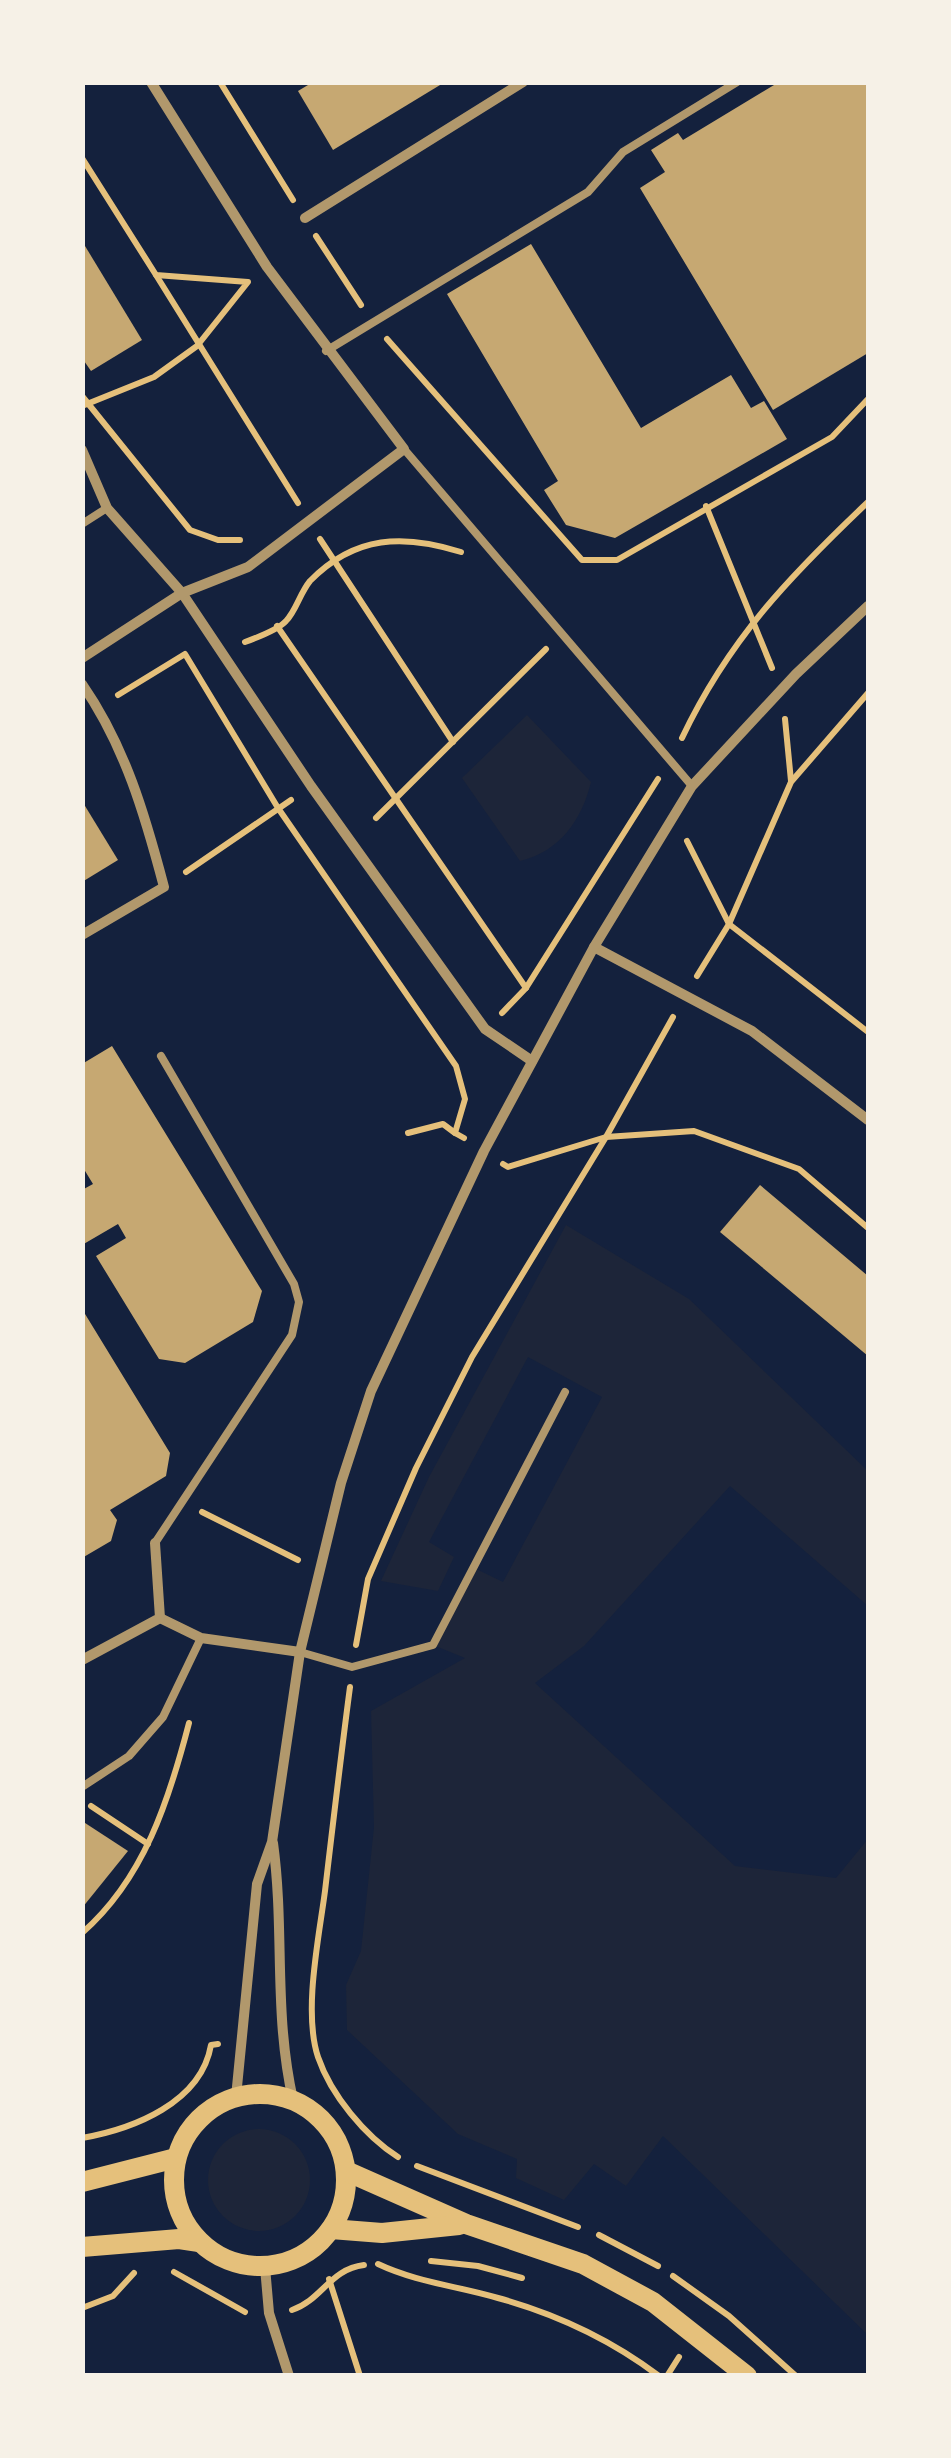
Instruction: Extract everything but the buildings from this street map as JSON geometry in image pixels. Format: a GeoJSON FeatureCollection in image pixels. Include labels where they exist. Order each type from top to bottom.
{"type":"FeatureCollection","features":[{"type":"Feature","properties":{"kind":"main road"},"geometry":{"type":"LineString","coordinates":[[82,2247],[180,2239],[199,2242],[241,2265],[265,2267],[302,2256],[332,2229],[346,2191],[346,2171],[329,2128],[293,2100],[256,2094],[236,2097],[198,2120],[176,2158],[178,2203],[199,2242]]}},
{"type":"Feature","properties":{"kind":"main road"},"geometry":{"type":"LineString","coordinates":[[82,2182],[176,2158]]}},
{"type":"Feature","properties":{"kind":"main road"},"geometry":{"type":"LineString","coordinates":[[346,2171],[466,2224],[523,2241],[601,2274],[696,2331],[748,2376]]}},
{"type":"Feature","properties":{"kind":"main road"},"geometry":{"type":"LineString","coordinates":[[332,2229],[382,2233],[466,2224]]}},
{"type":"Feature","properties":{"kind":"street"},"geometry":{"type":"LineString","coordinates":[[82,658],[182,593],[248,567],[404,449],[326,351],[151,82]]}},
{"type":"Feature","properties":{"kind":"street"},"geometry":{"type":"LineString","coordinates":[[304,218],[523,82]]}},
{"type":"Feature","properties":{"kind":"street"},"geometry":{"type":"LineString","coordinates":[[82,450],[107,508],[182,593],[311,786],[484,1029],[532,1062]]}},
{"type":"Feature","properties":{"kind":"street"},"geometry":{"type":"LineString","coordinates":[[236,2097],[257,1884],[272,1842],[300,1652],[340,1482],[371,1391],[406,1310],[532,1062],[594,948],[692,786],[780,690],[868,606]]}},
{"type":"Feature","properties":{"kind":"street"},"geometry":{"type":"LineString","coordinates":[[82,684],[140,796],[164,887],[82,935]]}},
{"type":"Feature","properties":{"kind":"street"},"geometry":{"type":"LineString","coordinates":[[594,948],[752,1031],[868,1120]]}},
{"type":"Feature","properties":{"kind":"street"},"geometry":{"type":"LineString","coordinates":[[155,1543],[160,1618]]}},
{"type":"Feature","properties":{"kind":"street"},"geometry":{"type":"LineString","coordinates":[[160,1618],[200,1638],[300,1652]]}},
{"type":"Feature","properties":{"kind":"street"},"geometry":{"type":"LineString","coordinates":[[82,1660],[160,1618]]}},
{"type":"Feature","properties":{"kind":"street"},"geometry":{"type":"LineString","coordinates":[[272,1842],[279,1887],[280,2043],[293,2100]]}},
{"type":"Feature","properties":{"kind":"street"},"geometry":{"type":"LineString","coordinates":[[265,2267],[269,2313],[289,2376]]}},
{"type":"Feature","properties":{"kind":"lane"},"geometry":{"type":"LineString","coordinates":[[326,351],[588,192],[622,152],[738,82]]}},
{"type":"Feature","properties":{"kind":"lane"},"geometry":{"type":"LineString","coordinates":[[404,449],[692,786]]}},
{"type":"Feature","properties":{"kind":"lane"},"geometry":{"type":"LineString","coordinates":[[82,524],[107,508]]}},
{"type":"Feature","properties":{"kind":"lane"},"geometry":{"type":"LineString","coordinates":[[155,1543],[292,1335],[299,1302],[294,1284],[161,1056]]}},
{"type":"Feature","properties":{"kind":"lane"},"geometry":{"type":"LineString","coordinates":[[300,1652],[352,1667],[432,1645],[565,1392]]}},
{"type":"Feature","properties":{"kind":"lane"},"geometry":{"type":"LineString","coordinates":[[82,1787],[129,1756],[163,1717],[200,1638]]}},
{"type":"Feature","properties":{"kind":"path"},"geometry":{"type":"LineString","coordinates":[[82,158],[156,275],[248,282],[197,346],[154,377],[84,402],[190,530],[218,540],[239,540],[250,535]]}},
{"type":"Feature","properties":{"kind":"path"},"geometry":{"type":"LineString","coordinates":[[372,321],[582,560],[617,560],[832,437],[868,400]]}},
{"type":"Feature","properties":{"kind":"path"},"geometry":{"type":"LineString","coordinates":[[511,1005],[526,988],[670,762],[703,692],[754,617],[868,502]]}},
{"type":"Feature","properties":{"kind":"path"},"geometry":{"type":"LineString","coordinates":[[287,513],[300,505]]}},
{"type":"Feature","properties":{"kind":"path"},"geometry":{"type":"LineString","coordinates":[[706,506],[754,617],[780,690],[791,782]]}},
{"type":"Feature","properties":{"kind":"path"},"geometry":{"type":"LineString","coordinates":[[250,641],[286,621],[312,580],[360,548],[393,538],[425,541],[462,553]]}},
{"type":"Feature","properties":{"kind":"path"},"geometry":{"type":"LineString","coordinates":[[277,626],[526,988]]}},
{"type":"Feature","properties":{"kind":"path"},"geometry":{"type":"LineString","coordinates":[[376,818],[546,648]]}},
{"type":"Feature","properties":{"kind":"path"},"geometry":{"type":"LineString","coordinates":[[315,2042],[316,1956],[352,1667],[368,1579],[416,1468],[472,1357],[606,1138],[729,924],[791,782],[868,693]]}},
{"type":"Feature","properties":{"kind":"path"},"geometry":{"type":"LineString","coordinates":[[164,887],[311,786]]}},
{"type":"Feature","properties":{"kind":"path"},"geometry":{"type":"LineString","coordinates":[[692,786],[686,840],[729,924],[868,1032]]}},
{"type":"Feature","properties":{"kind":"path"},"geometry":{"type":"LineString","coordinates":[[408,1133],[443,1124],[455,1133]]}},
{"type":"Feature","properties":{"kind":"path"},"geometry":{"type":"LineString","coordinates":[[183,1502],[320,1570]]}},
{"type":"Feature","properties":{"kind":"path"},"geometry":{"type":"LineString","coordinates":[[82,1932],[134,1873],[172,1787],[192,1713]]}},
{"type":"Feature","properties":{"kind":"path"},"geometry":{"type":"LineString","coordinates":[[82,1800],[148,1844]]}},
{"type":"Feature","properties":{"kind":"path"},"geometry":{"type":"LineString","coordinates":[[82,2138],[130,2127],[163,2109],[202,2070],[211,2045],[222,2044]]}},
{"type":"Feature","properties":{"kind":"path"},"geometry":{"type":"LineString","coordinates":[[403,2161],[618,2242],[699,2292],[796,2376]]}},
{"type":"Feature","properties":{"kind":"path"},"geometry":{"type":"LineString","coordinates":[[414,2261],[478,2266],[534,2282]]}},
{"type":"Feature","properties":{"kind":"path"},"geometry":{"type":"LineString","coordinates":[[376,2263],[409,2278],[497,2297],[566,2320],[659,2376]]}},
{"type":"Feature","properties":{"kind":"path"},"geometry":{"type":"LineString","coordinates":[[82,2308],[114,2296],[135,2272]]}},
{"type":"Feature","properties":{"kind":"path"},"geometry":{"type":"LineString","coordinates":[[329,2279],[360,2376]]}},
{"type":"Feature","properties":{"kind":"path"},"geometry":{"type":"LineString","coordinates":[[664,2346],[690,2366]]}},
{"type":"Feature","properties":{"kind":"path"},"geometry":{"type":"LineString","coordinates":[[666,2376],[679,2357]]}},
{"type":"Feature","properties":{"kind":"shaded area"},"geometry":{"type":"Polygon","coordinates":[[[527,715],[591,782],[582,809],[567,832],[546,850],[520,861],[462,778],[527,715]]]}},
{"type":"Feature","properties":{"kind":"shaded area"},"geometry":{"type":"Polygon","coordinates":[[[566,1225],[689,1299],[868,1471],[868,1606],[730,1486],[584,1646],[535,1683],[735,1866],[836,1878],[868,1839],[868,2335],[663,2136],[626,2186],[594,2164],[564,2200],[516,2178],[517,2159],[458,2134],[347,2030],[346,1985],[361,1951],[374,1827],[371,1711],[465,1658],[433,1645],[470,1566],[503,1582],[602,1397],[528,1357],[429,1542],[454,1557],[438,1591],[381,1581],[429,1477],[566,1225]]]}},
{"type":"Feature","properties":{"kind":"shaded area"},"geometry":{"type":"Polygon","coordinates":[[[259,2129],[278,2133],[295,2144],[306,2161],[310,2180],[306,2199],[295,2216],[278,2227],[259,2231],[240,2227],[223,2216],[212,2199],[208,2180],[212,2161],[223,2144],[240,2133],[259,2129]]]}}]}
